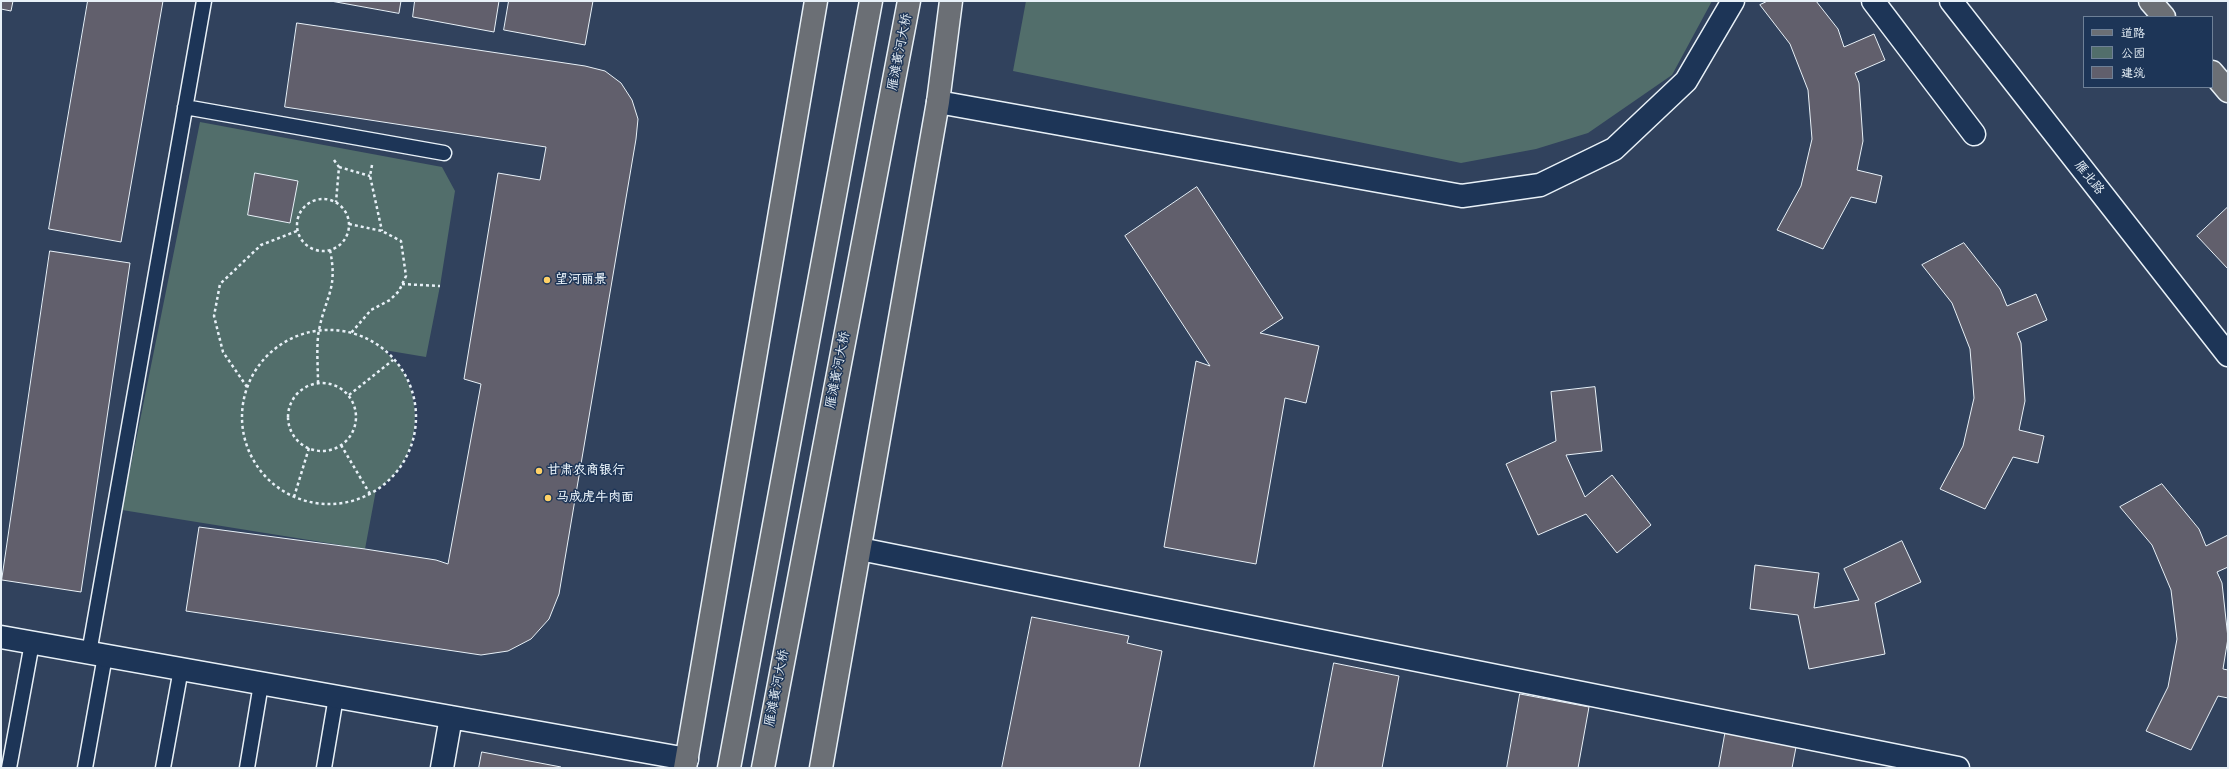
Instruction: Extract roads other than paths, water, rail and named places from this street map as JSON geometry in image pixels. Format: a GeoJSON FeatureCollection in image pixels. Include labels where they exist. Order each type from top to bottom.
{"type":"FeatureCollection","features":[{"type":"Feature","properties":{"kind":"main road"},"geometry":{"type":"LineString","coordinates":[[686,764],[816,1]]}},
{"type":"Feature","properties":{"kind":"main road"},"geometry":{"type":"LineString","coordinates":[[729,768],[871,1]]}},
{"type":"Feature","properties":{"kind":"main road","name":"雁滩黄河大桥"},"geometry":{"type":"LineString","coordinates":[[763,768],[767,740],[910,1]]}},
{"type":"Feature","properties":{"kind":"main road"},"geometry":{"type":"LineString","coordinates":[[821,768],[938,102],[951,1]]}},
{"type":"Feature","properties":{"kind":"main road"},"geometry":{"type":"LineString","coordinates":[[2150,1],[2163,16]]}},
{"type":"Feature","properties":{"kind":"main road"},"geometry":{"type":"LineString","coordinates":[[2213,73],[2228,91]]}},
{"type":"Feature","properties":{"kind":"street"},"geometry":{"type":"LineString","coordinates":[[938,102],[1462,196],[1540,185],[1614,149],[1686,81],[1733,1]]}},
{"type":"Feature","properties":{"kind":"street"},"geometry":{"type":"LineString","coordinates":[[1873,1],[1974,134]]}},
{"type":"Feature","properties":{"kind":"street","name":"雁北路"},"geometry":{"type":"LineString","coordinates":[[1951,1],[2228,354]]}},
{"type":"Feature","properties":{"kind":"street"},"geometry":{"type":"LineString","coordinates":[[860,549],[1958,768]]}},
{"type":"Feature","properties":{"kind":"street"},"geometry":{"type":"LineString","coordinates":[[1,637],[451,717],[686,764]]}},
{"type":"Feature","properties":{"kind":"street"},"geometry":{"type":"LineString","coordinates":[[442,768],[451,717]]}},
{"type":"Feature","properties":{"kind":"lane"},"geometry":{"type":"LineString","coordinates":[[84,768],[97,655],[185,107],[204,1]]}},
{"type":"Feature","properties":{"kind":"lane"},"geometry":{"type":"LineString","coordinates":[[185,107],[444,154]]}},
{"type":"Feature","properties":{"kind":"lane"},"geometry":{"type":"LineString","coordinates":[[9,768],[32,643]]}},
{"type":"Feature","properties":{"kind":"lane"},"geometry":{"type":"LineString","coordinates":[[163,768],[180,669]]}},
{"type":"Feature","properties":{"kind":"lane"},"geometry":{"type":"LineString","coordinates":[[247,768],[261,684]]}},
{"type":"Feature","properties":{"kind":"lane"},"geometry":{"type":"LineString","coordinates":[[324,768],[336,697]]}},
{"type":"Feature","properties":{"kind":"place","name":"望河丽景"},"geometry":{"type":"Point","coordinates":[547,280]}},
{"type":"Feature","properties":{"kind":"place","name":"甘肃农商银行"},"geometry":{"type":"Point","coordinates":[539,471]}},
{"type":"Feature","properties":{"kind":"place","name":"马成虎牛肉面"},"geometry":{"type":"Point","coordinates":[548,498]}}]}
